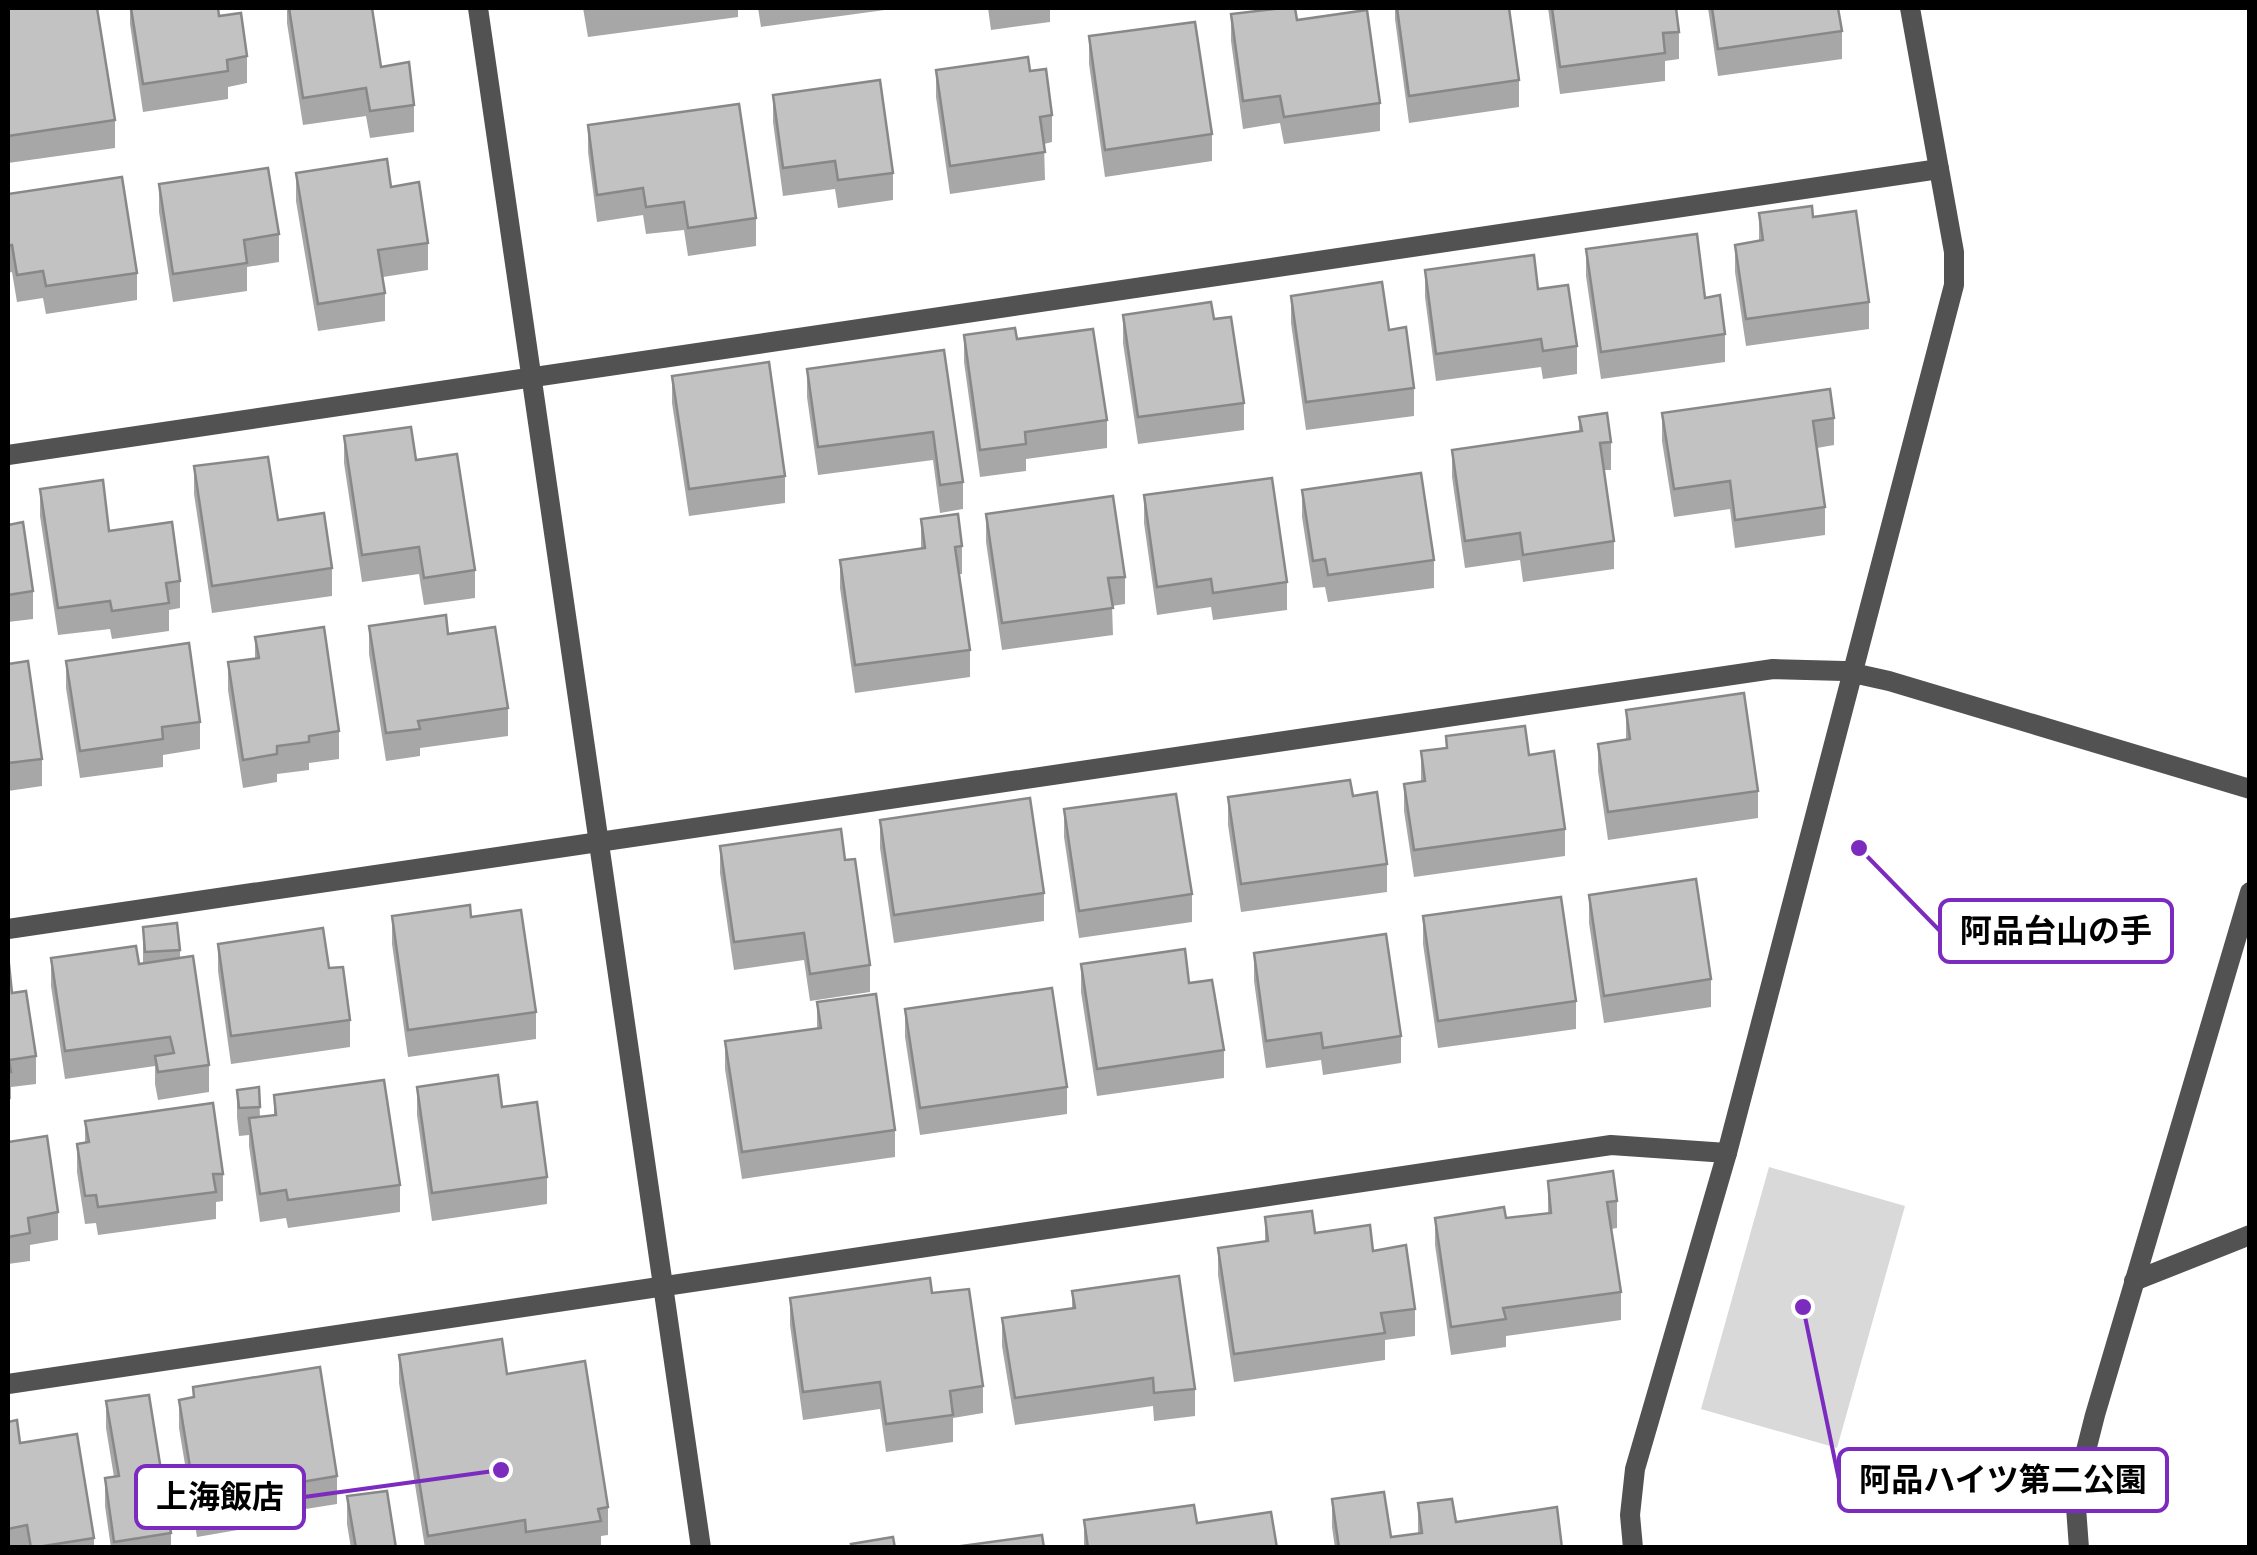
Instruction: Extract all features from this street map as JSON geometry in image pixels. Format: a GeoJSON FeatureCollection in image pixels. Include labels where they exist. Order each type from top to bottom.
{"type":"FeatureCollection","features":[{"type":"Feature","properties":{"kind":"street"},"geometry":{"type":"LineString","coordinates":[[478,8],[700,1548]]}},
{"type":"Feature","properties":{"kind":"street"},"geometry":{"type":"LineString","coordinates":[[1633,1548],[1630,1515],[1635,1469],[1727,1152],[1954,285],[1954,252],[1910,8]]}},
{"type":"Feature","properties":{"kind":"street"},"geometry":{"type":"LineString","coordinates":[[8,454],[1939,169]]}},
{"type":"Feature","properties":{"kind":"street"},"geometry":{"type":"LineString","coordinates":[[8,929],[1798,667],[1854,672],[2250,788]]}},
{"type":"Feature","properties":{"kind":"street"},"geometry":{"type":"LineString","coordinates":[[2080,1548],[2075,1494],[2250,892]]}},
{"type":"Feature","properties":{"kind":"street"},"geometry":{"type":"LineString","coordinates":[[8,1384],[1610,1144],[1727,1152]]}},
{"type":"Feature","properties":{"kind":"street"},"geometry":{"type":"LineString","coordinates":[[2134,1281],[2250,1235]]}},
{"type":"Feature","properties":{"kind":"shaded area"},"geometry":{"type":"Polygon","coordinates":[[[1769,1167],[1905,1206],[1837,1448],[1701,1409],[1769,1167]]]}},
{"type":"Feature","properties":{"kind":"building"},"geometry":{"type":"Polygon","coordinates":[[[97,8],[115,120],[8,136],[8,9],[97,8]]]}},
{"type":"Feature","properties":{"kind":"building"},"geometry":{"type":"Polygon","coordinates":[[[131,8],[218,8],[219,16],[241,13],[247,56],[227,60],[228,71],[143,84],[131,8]]]}},
{"type":"Feature","properties":{"kind":"building"},"geometry":{"type":"Polygon","coordinates":[[[289,8],[372,8],[381,67],[409,62],[414,105],[370,111],[366,88],[303,98],[289,8]]]}},
{"type":"Feature","properties":{"kind":"building"},"geometry":{"type":"Polygon","coordinates":[[[1295,8],[1297,20],[1367,10],[1380,103],[1284,117],[1280,96],[1243,101],[1231,14],[1295,8]]]}},
{"type":"Feature","properties":{"kind":"building"},"geometry":{"type":"Polygon","coordinates":[[[1397,8],[1509,8],[1519,80],[1409,96],[1397,8]]]}},
{"type":"Feature","properties":{"kind":"building"},"geometry":{"type":"Polygon","coordinates":[[[1552,8],[1676,8],[1679,32],[1663,33],[1665,53],[1560,67],[1552,8]]]}},
{"type":"Feature","properties":{"kind":"building"},"geometry":{"type":"Polygon","coordinates":[[[1712,8],[1838,8],[1842,31],[1718,49],[1712,8]]]}},
{"type":"Feature","properties":{"kind":"building"},"geometry":{"type":"Polygon","coordinates":[[[1195,22],[1212,134],[1105,150],[1089,36],[1195,22]]]}},
{"type":"Feature","properties":{"kind":"building"},"geometry":{"type":"Polygon","coordinates":[[[1028,57],[1030,71],[1046,69],[1052,115],[1040,117],[1045,152],[950,166],[936,70],[1028,57]]]}},
{"type":"Feature","properties":{"kind":"building"},"geometry":{"type":"Polygon","coordinates":[[[880,80],[893,173],[838,180],[835,161],[783,168],[773,95],[880,80]]]}},
{"type":"Feature","properties":{"kind":"building"},"geometry":{"type":"Polygon","coordinates":[[[739,104],[756,218],[688,228],[684,202],[646,207],[643,188],[597,195],[588,125],[739,104]]]}},
{"type":"Feature","properties":{"kind":"building"},"geometry":{"type":"Polygon","coordinates":[[[387,159],[391,187],[419,182],[428,243],[378,250],[385,293],[318,304],[296,173],[387,159]]]}},
{"type":"Feature","properties":{"kind":"building"},"geometry":{"type":"Polygon","coordinates":[[[268,168],[279,234],[244,240],[247,263],[173,274],[159,184],[268,168]]]}},
{"type":"Feature","properties":{"kind":"building"},"geometry":{"type":"Polygon","coordinates":[[[122,177],[137,273],[46,286],[43,271],[17,275],[12,245],[8,246],[8,194],[122,177]]]}},
{"type":"Feature","properties":{"kind":"building"},"geometry":{"type":"Polygon","coordinates":[[[1812,206],[1813,217],[1856,211],[1869,302],[1746,319],[1735,245],[1763,240],[1759,213],[1812,206]]]}},
{"type":"Feature","properties":{"kind":"building"},"geometry":{"type":"Polygon","coordinates":[[[1697,234],[1705,298],[1720,295],[1725,334],[1601,352],[1586,249],[1697,234]]]}},
{"type":"Feature","properties":{"kind":"building"},"geometry":{"type":"Polygon","coordinates":[[[1534,255],[1538,289],[1568,285],[1577,346],[1543,351],[1541,339],[1436,354],[1425,270],[1534,255]]]}},
{"type":"Feature","properties":{"kind":"building"},"geometry":{"type":"Polygon","coordinates":[[[1382,282],[1389,330],[1406,327],[1414,388],[1306,402],[1291,296],[1382,282]]]}},
{"type":"Feature","properties":{"kind":"building"},"geometry":{"type":"Polygon","coordinates":[[[1211,302],[1214,319],[1231,317],[1244,403],[1138,417],[1123,315],[1211,302]]]}},
{"type":"Feature","properties":{"kind":"building"},"geometry":{"type":"Polygon","coordinates":[[[1015,328],[1017,339],[1093,329],[1107,420],[1025,432],[1026,444],[980,450],[964,335],[1015,328]]]}},
{"type":"Feature","properties":{"kind":"building"},"geometry":{"type":"Polygon","coordinates":[[[944,350],[963,482],[940,485],[933,432],[818,447],[807,369],[944,350]]]}},
{"type":"Feature","properties":{"kind":"building"},"geometry":{"type":"Polygon","coordinates":[[[769,362],[785,476],[689,489],[672,376],[769,362]]]}},
{"type":"Feature","properties":{"kind":"building"},"geometry":{"type":"Polygon","coordinates":[[[1830,389],[1834,418],[1813,421],[1825,507],[1735,520],[1730,481],[1674,489],[1662,413],[1830,389]]]}},
{"type":"Feature","properties":{"kind":"building"},"geometry":{"type":"Polygon","coordinates":[[[1607,413],[1611,442],[1600,443],[1614,541],[1523,555],[1520,533],[1465,541],[1452,450],[1582,431],[1579,417],[1607,413]]]}},
{"type":"Feature","properties":{"kind":"building"},"geometry":{"type":"Polygon","coordinates":[[[411,427],[416,460],[457,454],[475,570],[424,578],[419,547],[362,555],[344,436],[411,427]]]}},
{"type":"Feature","properties":{"kind":"building"},"geometry":{"type":"Polygon","coordinates":[[[268,457],[278,520],[324,513],[332,568],[212,586],[194,466],[268,457]]]}},
{"type":"Feature","properties":{"kind":"building"},"geometry":{"type":"Polygon","coordinates":[[[1421,473],[1434,560],[1328,575],[1325,559],[1313,561],[1302,490],[1421,473]]]}},
{"type":"Feature","properties":{"kind":"building"},"geometry":{"type":"Polygon","coordinates":[[[1272,478],[1287,582],[1213,593],[1211,579],[1157,587],[1144,495],[1272,478]]]}},
{"type":"Feature","properties":{"kind":"building"},"geometry":{"type":"Polygon","coordinates":[[[103,480],[109,531],[172,522],[180,581],[166,583],[169,603],[112,611],[110,601],[58,608],[40,489],[103,480]]]}},
{"type":"Feature","properties":{"kind":"building"},"geometry":{"type":"Polygon","coordinates":[[[1113,496],[1125,577],[1108,578],[1113,608],[1002,623],[986,514],[1113,496]]]}},
{"type":"Feature","properties":{"kind":"building"},"geometry":{"type":"Polygon","coordinates":[[[958,514],[962,546],[955,547],[970,650],[855,665],[840,560],[925,548],[921,519],[958,514]]]}},
{"type":"Feature","properties":{"kind":"building"},"geometry":{"type":"Polygon","coordinates":[[[23,522],[33,591],[8,595],[8,525],[23,522]]]}},
{"type":"Feature","properties":{"kind":"building"},"geometry":{"type":"Polygon","coordinates":[[[446,615],[448,634],[495,627],[508,708],[418,721],[420,729],[386,733],[369,626],[446,615]]]}},
{"type":"Feature","properties":{"kind":"building"},"geometry":{"type":"Polygon","coordinates":[[[324,627],[339,731],[309,736],[309,742],[277,746],[277,754],[243,760],[228,662],[259,658],[255,637],[324,627]]]}},
{"type":"Feature","properties":{"kind":"building"},"geometry":{"type":"Polygon","coordinates":[[[189,643],[200,722],[162,727],[163,739],[80,751],[66,661],[189,643]]]}},
{"type":"Feature","properties":{"kind":"building"},"geometry":{"type":"Polygon","coordinates":[[[28,661],[42,759],[8,763],[8,664],[28,661]]]}},
{"type":"Feature","properties":{"kind":"building"},"geometry":{"type":"Polygon","coordinates":[[[1744,693],[1758,791],[1608,812],[1598,744],[1630,739],[1626,710],[1744,693]]]}},
{"type":"Feature","properties":{"kind":"building"},"geometry":{"type":"Polygon","coordinates":[[[1525,726],[1529,755],[1554,751],[1565,829],[1414,850],[1404,784],[1425,781],[1421,751],[1447,748],[1446,736],[1525,726]]]}},
{"type":"Feature","properties":{"kind":"building"},"geometry":{"type":"Polygon","coordinates":[[[1350,780],[1353,796],[1377,792],[1387,864],[1241,884],[1228,797],[1350,780]]]}},
{"type":"Feature","properties":{"kind":"building"},"geometry":{"type":"Polygon","coordinates":[[[1176,794],[1192,894],[1079,911],[1064,809],[1176,794]]]}},
{"type":"Feature","properties":{"kind":"building"},"geometry":{"type":"Polygon","coordinates":[[[1030,798],[1044,893],[894,915],[880,820],[1030,798]]]}},
{"type":"Feature","properties":{"kind":"building"},"geometry":{"type":"Polygon","coordinates":[[[841,829],[845,860],[855,859],[870,965],[810,974],[804,933],[734,942],[720,846],[841,829]]]}},
{"type":"Feature","properties":{"kind":"building"},"geometry":{"type":"Polygon","coordinates":[[[1696,879],[1711,979],[1604,996],[1589,895],[1696,879]]]}},
{"type":"Feature","properties":{"kind":"building"},"geometry":{"type":"Polygon","coordinates":[[[1561,897],[1576,1001],[1438,1021],[1423,916],[1561,897]]]}},
{"type":"Feature","properties":{"kind":"building"},"geometry":{"type":"Polygon","coordinates":[[[470,905],[471,917],[521,910],[536,1012],[408,1030],[392,916],[470,905]]]}},
{"type":"Feature","properties":{"kind":"building"},"geometry":{"type":"Polygon","coordinates":[[[177,923],[180,950],[145,952],[143,927],[177,923]]]}},
{"type":"Feature","properties":{"kind":"building"},"geometry":{"type":"Polygon","coordinates":[[[323,928],[329,968],[343,967],[350,1020],[231,1036],[218,944],[323,928]]]}},
{"type":"Feature","properties":{"kind":"building"},"geometry":{"type":"Polygon","coordinates":[[[1386,934],[1401,1036],[1323,1048],[1321,1033],[1266,1041],[1254,953],[1386,934]]]}},
{"type":"Feature","properties":{"kind":"building"},"geometry":{"type":"Polygon","coordinates":[[[136,946],[139,964],[193,956],[209,1065],[158,1072],[155,1056],[174,1053],[170,1037],[65,1051],[51,958],[136,946]]]}},
{"type":"Feature","properties":{"kind":"building"},"geometry":{"type":"Polygon","coordinates":[[[1185,949],[1189,983],[1212,980],[1224,1050],[1097,1069],[1081,964],[1185,949]]]}},
{"type":"Feature","properties":{"kind":"building"},"geometry":{"type":"Polygon","coordinates":[[[8,964],[12,993],[26,991],[36,1056],[9,1060],[11,1072],[8,1072],[8,964]]]}},
{"type":"Feature","properties":{"kind":"building"},"geometry":{"type":"Polygon","coordinates":[[[1052,988],[1067,1087],[920,1108],[905,1009],[1052,988]]]}},
{"type":"Feature","properties":{"kind":"building"},"geometry":{"type":"Polygon","coordinates":[[[876,994],[895,1130],[742,1152],[725,1041],[821,1028],[817,1002],[876,994]]]}},
{"type":"Feature","properties":{"kind":"building"},"geometry":{"type":"Polygon","coordinates":[[[498,1075],[502,1107],[537,1102],[547,1177],[432,1193],[417,1087],[498,1075]]]}},
{"type":"Feature","properties":{"kind":"building"},"geometry":{"type":"Polygon","coordinates":[[[384,1080],[400,1185],[288,1200],[286,1190],[260,1194],[249,1118],[276,1115],[274,1095],[384,1080]]]}},
{"type":"Feature","properties":{"kind":"building"},"geometry":{"type":"Polygon","coordinates":[[[259,1087],[260,1107],[239,1108],[237,1090],[259,1087]]]}},
{"type":"Feature","properties":{"kind":"building"},"geometry":{"type":"Polygon","coordinates":[[[213,1103],[223,1174],[213,1174],[216,1192],[98,1207],[96,1195],[85,1196],[77,1144],[89,1142],[85,1121],[213,1103]]]}},
{"type":"Feature","properties":{"kind":"building"},"geometry":{"type":"Polygon","coordinates":[[[47,1136],[58,1212],[28,1218],[30,1233],[8,1237],[8,1142],[47,1136]]]}},
{"type":"Feature","properties":{"kind":"building"},"geometry":{"type":"Polygon","coordinates":[[[1613,1171],[1617,1201],[1607,1202],[1621,1292],[1503,1308],[1506,1319],[1451,1327],[1435,1218],[1504,1207],[1506,1218],[1551,1213],[1548,1181],[1613,1171]]]}},
{"type":"Feature","properties":{"kind":"building"},"geometry":{"type":"Polygon","coordinates":[[[1312,1211],[1315,1233],[1370,1225],[1373,1251],[1406,1245],[1415,1309],[1381,1313],[1385,1333],[1234,1354],[1218,1248],[1268,1241],[1265,1217],[1312,1211]]]}},
{"type":"Feature","properties":{"kind":"building"},"geometry":{"type":"Polygon","coordinates":[[[1179,1276],[1195,1389],[1154,1393],[1153,1378],[1015,1398],[1002,1318],[1075,1308],[1072,1291],[1179,1276]]]}},
{"type":"Feature","properties":{"kind":"building"},"geometry":{"type":"Polygon","coordinates":[[[930,1278],[932,1293],[969,1289],[983,1386],[950,1391],[953,1415],[886,1424],[880,1382],[803,1392],[790,1298],[930,1278]]]}},
{"type":"Feature","properties":{"kind":"building"},"geometry":{"type":"Polygon","coordinates":[[[502,1339],[507,1374],[585,1361],[608,1507],[598,1509],[601,1521],[526,1532],[525,1520],[428,1536],[399,1355],[502,1339]]]}},
{"type":"Feature","properties":{"kind":"building"},"geometry":{"type":"Polygon","coordinates":[[[320,1367],[337,1476],[254,1490],[255,1500],[197,1510],[179,1400],[194,1397],[193,1387],[320,1367]]]}},
{"type":"Feature","properties":{"kind":"building"},"geometry":{"type":"Polygon","coordinates":[[[149,1395],[171,1533],[114,1542],[105,1478],[119,1476],[106,1401],[149,1395]]]}},
{"type":"Feature","properties":{"kind":"building"},"geometry":{"type":"Polygon","coordinates":[[[17,1420],[20,1443],[77,1434],[94,1538],[31,1548],[27,1525],[8,1529],[8,1422],[17,1420]]]}},
{"type":"Feature","properties":{"kind":"building"},"geometry":{"type":"Polygon","coordinates":[[[387,1491],[396,1548],[356,1548],[347,1496],[387,1491]]]}},
{"type":"Feature","properties":{"kind":"building"},"geometry":{"type":"Polygon","coordinates":[[[1384,1492],[1391,1537],[1422,1533],[1418,1503],[1452,1499],[1456,1522],[1557,1507],[1562,1548],[1339,1548],[1332,1499],[1384,1492]]]}},
{"type":"Feature","properties":{"kind":"building"},"geometry":{"type":"Polygon","coordinates":[[[1194,1505],[1197,1523],[1271,1512],[1277,1548],[1088,1548],[1084,1520],[1194,1505]]]}},
{"type":"Feature","properties":{"kind":"building"},"geometry":{"type":"Polygon","coordinates":[[[1042,1535],[1044,1548],[947,1548],[1042,1535]]]}},
{"type":"Feature","properties":{"kind":"building"},"geometry":{"type":"Polygon","coordinates":[[[893,1537],[895,1548],[852,1548],[851,1544],[893,1537]]]}},
{"type":"Feature","properties":{"kind":"place","name":"阿品台山の手"},"geometry":{"type":"Point","coordinates":[1859,848]}},
{"type":"Feature","properties":{"kind":"place","name":"阿品ハイツ第二公園"},"geometry":{"type":"Point","coordinates":[1803,1307]}},
{"type":"Feature","properties":{"kind":"place","name":"上海飯店"},"geometry":{"type":"Point","coordinates":[501,1470]}}]}
